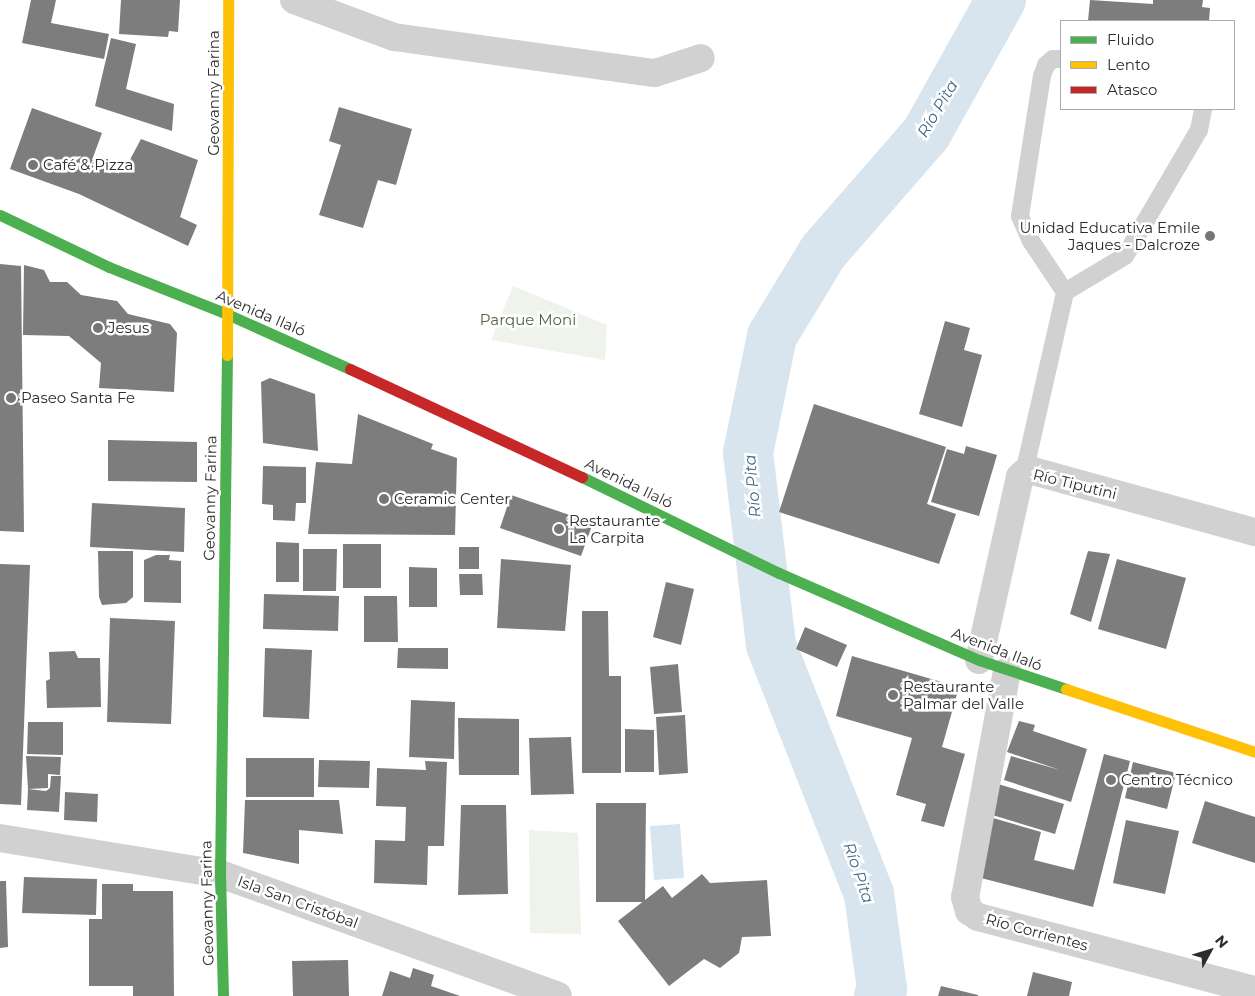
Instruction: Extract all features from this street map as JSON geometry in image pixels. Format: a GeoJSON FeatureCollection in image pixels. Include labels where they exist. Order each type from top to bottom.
{"type":"FeatureCollection","features":[{"type":"Feature","properties":{"kind":"main road","name":"Geovanny Farina"},"geometry":{"type":"LineString","coordinates":[[223,996],[220,874],[227,314],[228,0]]}},
{"type":"Feature","properties":{"kind":"main road","name":"Avenida Ilaló"},"geometry":{"type":"LineString","coordinates":[[0,215],[109,267],[227,314],[591,480],[779,573],[980,660],[1007,671],[1255,752]]}},
{"type":"Feature","properties":{"kind":"street"},"geometry":{"type":"LineString","coordinates":[[294,0],[394,37],[655,73],[701,58]]}},
{"type":"Feature","properties":{"kind":"street","name":"Río Tiputini"},"geometry":{"type":"LineString","coordinates":[[980,660],[1020,478],[1024,473],[1033,471],[1255,532]]}},
{"type":"Feature","properties":{"kind":"street","name":"Río Corrientes"},"geometry":{"type":"LineString","coordinates":[[1007,671],[965,896],[969,911],[978,917],[1255,990]]}},
{"type":"Feature","properties":{"kind":"street","name":"Isla San Cristóbal"},"geometry":{"type":"LineString","coordinates":[[0,838],[220,874],[558,996]]}},
{"type":"Feature","properties":{"kind":"lane"},"geometry":{"type":"LineString","coordinates":[[1060,59],[1054,59],[1046,65],[1042,76],[1020,216],[1031,241],[1065,292]]}},
{"type":"Feature","properties":{"kind":"lane"},"geometry":{"type":"LineString","coordinates":[[1024,473],[1065,292],[1125,256],[1199,130],[1203,110]]}},
{"type":"Feature","properties":{"kind":"green space","name":"Parque Moni"},"geometry":{"type":"Polygon","coordinates":[[[513,286],[607,325],[605,360],[491,340],[513,286]]]}},
{"type":"Feature","properties":{"kind":"green space"},"geometry":{"type":"Polygon","coordinates":[[[529,830],[578,833],[581,934],[530,933],[529,830]]]}},
{"type":"Feature","properties":{"kind":"shaded area"},"geometry":{"type":"Polygon","coordinates":[[[680,824],[684,878],[654,880],[650,826],[680,824]]]}},
{"type":"Feature","properties":{"kind":"building"},"geometry":{"type":"Polygon","coordinates":[[[31,0],[56,0],[51,23],[109,34],[104,59],[22,43],[31,0]]]}},
{"type":"Feature","properties":{"kind":"building"},"geometry":{"type":"Polygon","coordinates":[[[121,0],[180,0],[178,32],[169,31],[168,37],[119,34],[121,0]]]}},
{"type":"Feature","properties":{"kind":"building"},"geometry":{"type":"Polygon","coordinates":[[[1090,0],[1153,4],[1153,0],[1203,0],[1202,7],[1210,8],[1209,20],[1088,20],[1090,0]]]}},
{"type":"Feature","properties":{"kind":"building"},"geometry":{"type":"Polygon","coordinates":[[[111,38],[136,44],[126,89],[174,104],[172,131],[95,106],[111,38]]]}},
{"type":"Feature","properties":{"kind":"building"},"geometry":{"type":"Polygon","coordinates":[[[339,107],[412,129],[396,185],[378,180],[363,228],[319,215],[341,145],[329,141],[339,107]]]}},
{"type":"Feature","properties":{"kind":"building"},"geometry":{"type":"Polygon","coordinates":[[[32,108],[102,133],[92,160],[114,168],[125,169],[141,139],[198,160],[180,217],[197,225],[188,246],[79,194],[10,169],[32,108]]]}},
{"type":"Feature","properties":{"kind":"building","name":"Paseo Santa Fe"},"geometry":{"type":"Polygon","coordinates":[[[0,264],[21,266],[24,532],[0,531],[0,264]]]}},
{"type":"Feature","properties":{"kind":"building","name":"Jesus"},"geometry":{"type":"Polygon","coordinates":[[[24,265],[44,270],[50,282],[67,282],[81,295],[117,301],[128,314],[170,324],[177,333],[174,392],[99,388],[101,363],[69,336],[23,335],[24,265]]]}},
{"type":"Feature","properties":{"kind":"building"},"geometry":{"type":"Polygon","coordinates":[[[945,321],[970,328],[964,350],[982,355],[962,427],[919,414],[945,321]]]}},
{"type":"Feature","properties":{"kind":"building"},"geometry":{"type":"Polygon","coordinates":[[[270,378],[315,394],[318,451],[263,443],[261,382],[270,378]]]}},
{"type":"Feature","properties":{"kind":"building"},"geometry":{"type":"Polygon","coordinates":[[[814,404],[946,447],[927,504],[956,514],[939,564],[779,512],[814,404]]]}},
{"type":"Feature","properties":{"kind":"building","name":"Ceramic Center"},"geometry":{"type":"Polygon","coordinates":[[[358,414],[433,444],[431,449],[457,458],[455,535],[308,534],[316,462],[352,464],[358,414]]]}},
{"type":"Feature","properties":{"kind":"building"},"geometry":{"type":"Polygon","coordinates":[[[108,440],[197,442],[197,482],[108,481],[108,440]]]}},
{"type":"Feature","properties":{"kind":"building"},"geometry":{"type":"Polygon","coordinates":[[[966,446],[997,455],[979,516],[931,502],[947,449],[964,454],[966,446]]]}},
{"type":"Feature","properties":{"kind":"building"},"geometry":{"type":"Polygon","coordinates":[[[263,466],[306,467],[306,503],[296,503],[295,521],[273,520],[273,505],[262,504],[263,466]]]}},
{"type":"Feature","properties":{"kind":"building"},"geometry":{"type":"Polygon","coordinates":[[[511,495],[593,523],[581,556],[500,528],[511,495]]]}},
{"type":"Feature","properties":{"kind":"building"},"geometry":{"type":"Polygon","coordinates":[[[92,503],[185,508],[184,552],[90,547],[92,503]]]}},
{"type":"Feature","properties":{"kind":"building"},"geometry":{"type":"Polygon","coordinates":[[[276,542],[299,543],[299,582],[276,582],[276,542]]]}},
{"type":"Feature","properties":{"kind":"building"},"geometry":{"type":"Polygon","coordinates":[[[343,544],[381,544],[381,588],[343,588],[343,544]]]}},
{"type":"Feature","properties":{"kind":"building"},"geometry":{"type":"Polygon","coordinates":[[[459,547],[479,547],[479,569],[459,569],[459,547]]]}},
{"type":"Feature","properties":{"kind":"building"},"geometry":{"type":"Polygon","coordinates":[[[303,549],[337,549],[336,591],[303,591],[303,549]]]}},
{"type":"Feature","properties":{"kind":"building"},"geometry":{"type":"Polygon","coordinates":[[[98,551],[133,551],[133,597],[126,603],[102,605],[99,597],[98,551]]]}},
{"type":"Feature","properties":{"kind":"building"},"geometry":{"type":"Polygon","coordinates":[[[1088,551],[1110,554],[1091,622],[1070,614],[1088,551]]]}},
{"type":"Feature","properties":{"kind":"building"},"geometry":{"type":"Polygon","coordinates":[[[156,555],[170,555],[169,560],[181,561],[181,603],[144,602],[144,560],[156,555]]]}},
{"type":"Feature","properties":{"kind":"building"},"geometry":{"type":"Polygon","coordinates":[[[501,559],[571,565],[565,631],[497,628],[501,559]]]}},
{"type":"Feature","properties":{"kind":"building"},"geometry":{"type":"Polygon","coordinates":[[[1117,559],[1186,578],[1166,649],[1098,629],[1117,559]]]}},
{"type":"Feature","properties":{"kind":"building"},"geometry":{"type":"Polygon","coordinates":[[[0,564],[30,565],[21,805],[0,804],[0,564]]]}},
{"type":"Feature","properties":{"kind":"building"},"geometry":{"type":"Polygon","coordinates":[[[409,567],[437,568],[437,607],[409,607],[409,567]]]}},
{"type":"Feature","properties":{"kind":"building"},"geometry":{"type":"Polygon","coordinates":[[[459,574],[482,574],[483,595],[460,595],[459,574]]]}},
{"type":"Feature","properties":{"kind":"building"},"geometry":{"type":"Polygon","coordinates":[[[666,582],[694,589],[681,645],[653,637],[666,582]]]}},
{"type":"Feature","properties":{"kind":"building"},"geometry":{"type":"Polygon","coordinates":[[[264,594],[339,596],[338,631],[263,629],[264,594]]]}},
{"type":"Feature","properties":{"kind":"building"},"geometry":{"type":"Polygon","coordinates":[[[364,596],[397,596],[398,642],[364,642],[364,596]]]}},
{"type":"Feature","properties":{"kind":"building"},"geometry":{"type":"Polygon","coordinates":[[[582,611],[608,611],[609,676],[621,676],[621,773],[582,773],[582,611]]]}},
{"type":"Feature","properties":{"kind":"building"},"geometry":{"type":"Polygon","coordinates":[[[110,618],[175,621],[171,724],[107,722],[110,618]]]}},
{"type":"Feature","properties":{"kind":"building"},"geometry":{"type":"Polygon","coordinates":[[[805,627],[847,645],[837,667],[796,649],[805,627]]]}},
{"type":"Feature","properties":{"kind":"building"},"geometry":{"type":"Polygon","coordinates":[[[265,648],[312,650],[309,719],[263,717],[265,648]]]}},
{"type":"Feature","properties":{"kind":"building"},"geometry":{"type":"Polygon","coordinates":[[[398,648],[448,648],[448,669],[397,668],[398,648]]]}},
{"type":"Feature","properties":{"kind":"building"},"geometry":{"type":"Polygon","coordinates":[[[75,651],[78,658],[100,658],[101,707],[47,708],[46,681],[50,679],[49,652],[75,651]]]}},
{"type":"Feature","properties":{"kind":"building"},"geometry":{"type":"Polygon","coordinates":[[[852,656],[959,687],[942,747],[965,754],[944,827],[921,821],[926,804],[896,795],[912,738],[836,716],[852,656]]]}},
{"type":"Feature","properties":{"kind":"building"},"geometry":{"type":"Polygon","coordinates":[[[678,664],[682,712],[654,714],[650,667],[678,664]]]}},
{"type":"Feature","properties":{"kind":"building"},"geometry":{"type":"Polygon","coordinates":[[[411,700],[455,702],[454,759],[409,757],[411,700]]]}},
{"type":"Feature","properties":{"kind":"building"},"geometry":{"type":"Polygon","coordinates":[[[685,715],[688,773],[659,775],[656,717],[685,715]]]}},
{"type":"Feature","properties":{"kind":"building"},"geometry":{"type":"Polygon","coordinates":[[[458,718],[519,719],[519,775],[459,775],[458,718]]]}},
{"type":"Feature","properties":{"kind":"building"},"geometry":{"type":"Polygon","coordinates":[[[1019,721],[1035,725],[1033,731],[1087,749],[1071,802],[1004,780],[1011,756],[1060,770],[1007,752],[1019,721]]]}},
{"type":"Feature","properties":{"kind":"building"},"geometry":{"type":"Polygon","coordinates":[[[28,722],[63,722],[63,755],[27,754],[28,722]]]}},
{"type":"Feature","properties":{"kind":"building"},"geometry":{"type":"Polygon","coordinates":[[[625,729],[654,730],[654,772],[625,772],[625,729]]]}},
{"type":"Feature","properties":{"kind":"building"},"geometry":{"type":"Polygon","coordinates":[[[571,737],[574,794],[531,795],[529,738],[571,737]]]}},
{"type":"Feature","properties":{"kind":"building"},"geometry":{"type":"Polygon","coordinates":[[[1104,754],[1130,761],[1093,907],[977,877],[993,818],[1041,832],[1034,860],[1074,870],[1104,754]]]}},
{"type":"Feature","properties":{"kind":"building"},"geometry":{"type":"Polygon","coordinates":[[[26,756],[61,757],[60,775],[48,774],[48,788],[28,789],[26,756]]]}},
{"type":"Feature","properties":{"kind":"building"},"geometry":{"type":"Polygon","coordinates":[[[246,758],[314,758],[314,797],[246,797],[246,758]]]}},
{"type":"Feature","properties":{"kind":"building"},"geometry":{"type":"Polygon","coordinates":[[[319,760],[370,761],[369,788],[318,787],[319,760]]]}},
{"type":"Feature","properties":{"kind":"building"},"geometry":{"type":"Polygon","coordinates":[[[425,761],[447,762],[444,846],[428,846],[427,885],[374,883],[375,840],[405,841],[406,807],[376,806],[377,768],[426,770],[425,761]]]}},
{"type":"Feature","properties":{"kind":"building"},"geometry":{"type":"Polygon","coordinates":[[[1133,762],[1176,773],[1167,809],[1125,798],[1133,762]]]}},
{"type":"Feature","properties":{"kind":"building"},"geometry":{"type":"Polygon","coordinates":[[[51,776],[61,776],[59,812],[27,810],[28,789],[46,791],[50,788],[51,776]]]}},
{"type":"Feature","properties":{"kind":"building"},"geometry":{"type":"Polygon","coordinates":[[[998,784],[1064,804],[1055,834],[989,814],[998,784]]]}},
{"type":"Feature","properties":{"kind":"building"},"geometry":{"type":"Polygon","coordinates":[[[65,792],[98,794],[97,822],[64,820],[65,792]]]}},
{"type":"Feature","properties":{"kind":"building"},"geometry":{"type":"Polygon","coordinates":[[[245,800],[339,800],[343,834],[299,830],[299,864],[243,853],[245,800]]]}},
{"type":"Feature","properties":{"kind":"building"},"geometry":{"type":"Polygon","coordinates":[[[1205,801],[1255,817],[1255,863],[1192,843],[1205,801]]]}},
{"type":"Feature","properties":{"kind":"building"},"geometry":{"type":"Polygon","coordinates":[[[596,803],[646,803],[645,902],[596,902],[596,803]]]}},
{"type":"Feature","properties":{"kind":"building"},"geometry":{"type":"Polygon","coordinates":[[[461,805],[506,805],[508,894],[458,895],[461,805]]]}},
{"type":"Feature","properties":{"kind":"building"},"geometry":{"type":"Polygon","coordinates":[[[1126,820],[1179,831],[1165,894],[1113,883],[1126,820]]]}},
{"type":"Feature","properties":{"kind":"building"},"geometry":{"type":"Polygon","coordinates":[[[702,874],[710,883],[767,880],[771,936],[742,937],[739,953],[720,968],[704,959],[669,986],[618,921],[663,886],[672,898],[702,874]]]}},
{"type":"Feature","properties":{"kind":"building"},"geometry":{"type":"Polygon","coordinates":[[[24,877],[97,879],[96,915],[22,913],[24,877]]]}},
{"type":"Feature","properties":{"kind":"building"},"geometry":{"type":"Polygon","coordinates":[[[0,881],[6,881],[8,947],[0,948],[0,881]]]}},
{"type":"Feature","properties":{"kind":"building"},"geometry":{"type":"Polygon","coordinates":[[[102,884],[133,884],[133,891],[173,891],[174,996],[133,996],[133,986],[89,986],[89,919],[102,919],[102,884]]]}},
{"type":"Feature","properties":{"kind":"building"},"geometry":{"type":"Polygon","coordinates":[[[348,960],[349,996],[293,996],[292,961],[348,960]]]}},
{"type":"Feature","properties":{"kind":"building"},"geometry":{"type":"Polygon","coordinates":[[[413,968],[434,975],[431,986],[460,996],[382,996],[390,971],[410,978],[413,968]]]}},
{"type":"Feature","properties":{"kind":"building"},"geometry":{"type":"Polygon","coordinates":[[[1033,972],[1072,982],[1069,996],[1027,996],[1033,972]]]}},
{"type":"Feature","properties":{"kind":"building"},"geometry":{"type":"Polygon","coordinates":[[[941,986],[978,995],[978,996],[938,996],[941,986]]]}},
{"type":"Feature","properties":{"kind":"waterway","name":"Río Pita"},"geometry":{"type":"LineString","coordinates":[[879,996],[882,989],[869,894],[771,645],[748,453],[772,336],[823,252],[926,134],[1001,0]]}},
{"type":"Feature","properties":{"kind":"traffic: fast"},"geometry":{"type":"LineString","coordinates":[[0,215],[109,267],[227,314],[350,369]]}},
{"type":"Feature","properties":{"kind":"traffic: fast"},"geometry":{"type":"LineString","coordinates":[[223,996],[220,874],[227,355]]}},
{"type":"Feature","properties":{"kind":"traffic: fast"},"geometry":{"type":"LineString","coordinates":[[582,477],[779,573],[979,660],[1066,689]]}},
{"type":"Feature","properties":{"kind":"traffic: slow"},"geometry":{"type":"LineString","coordinates":[[227,355],[228,0]]}},
{"type":"Feature","properties":{"kind":"traffic: slow"},"geometry":{"type":"LineString","coordinates":[[1066,689],[1255,752]]}},
{"type":"Feature","properties":{"kind":"traffic: jam"},"geometry":{"type":"LineString","coordinates":[[350,369],[582,477]]}},
{"type":"Feature","properties":{"kind":"place","name":"Café & Pizza"},"geometry":{"type":"Point","coordinates":[33,165]}},
{"type":"Feature","properties":{"kind":"place","name":"Unidad Educativa Emile Jaques - Dalcroze"},"geometry":{"type":"Point","coordinates":[1210,236]}},
{"type":"Feature","properties":{"kind":"place","name":"Jesus"},"geometry":{"type":"Point","coordinates":[98,328]}},
{"type":"Feature","properties":{"kind":"place","name":"Paseo Santa Fe"},"geometry":{"type":"Point","coordinates":[11,398]}},
{"type":"Feature","properties":{"kind":"place","name":"Ceramic Center"},"geometry":{"type":"Point","coordinates":[384,499]}},
{"type":"Feature","properties":{"kind":"place","name":"Restaurante La Carpita"},"geometry":{"type":"Point","coordinates":[559,529]}},
{"type":"Feature","properties":{"kind":"place","name":"Restaurante Palmar del Valle"},"geometry":{"type":"Point","coordinates":[893,695]}},
{"type":"Feature","properties":{"kind":"place","name":"Centro Técnico"},"geometry":{"type":"Point","coordinates":[1111,780]}}]}
